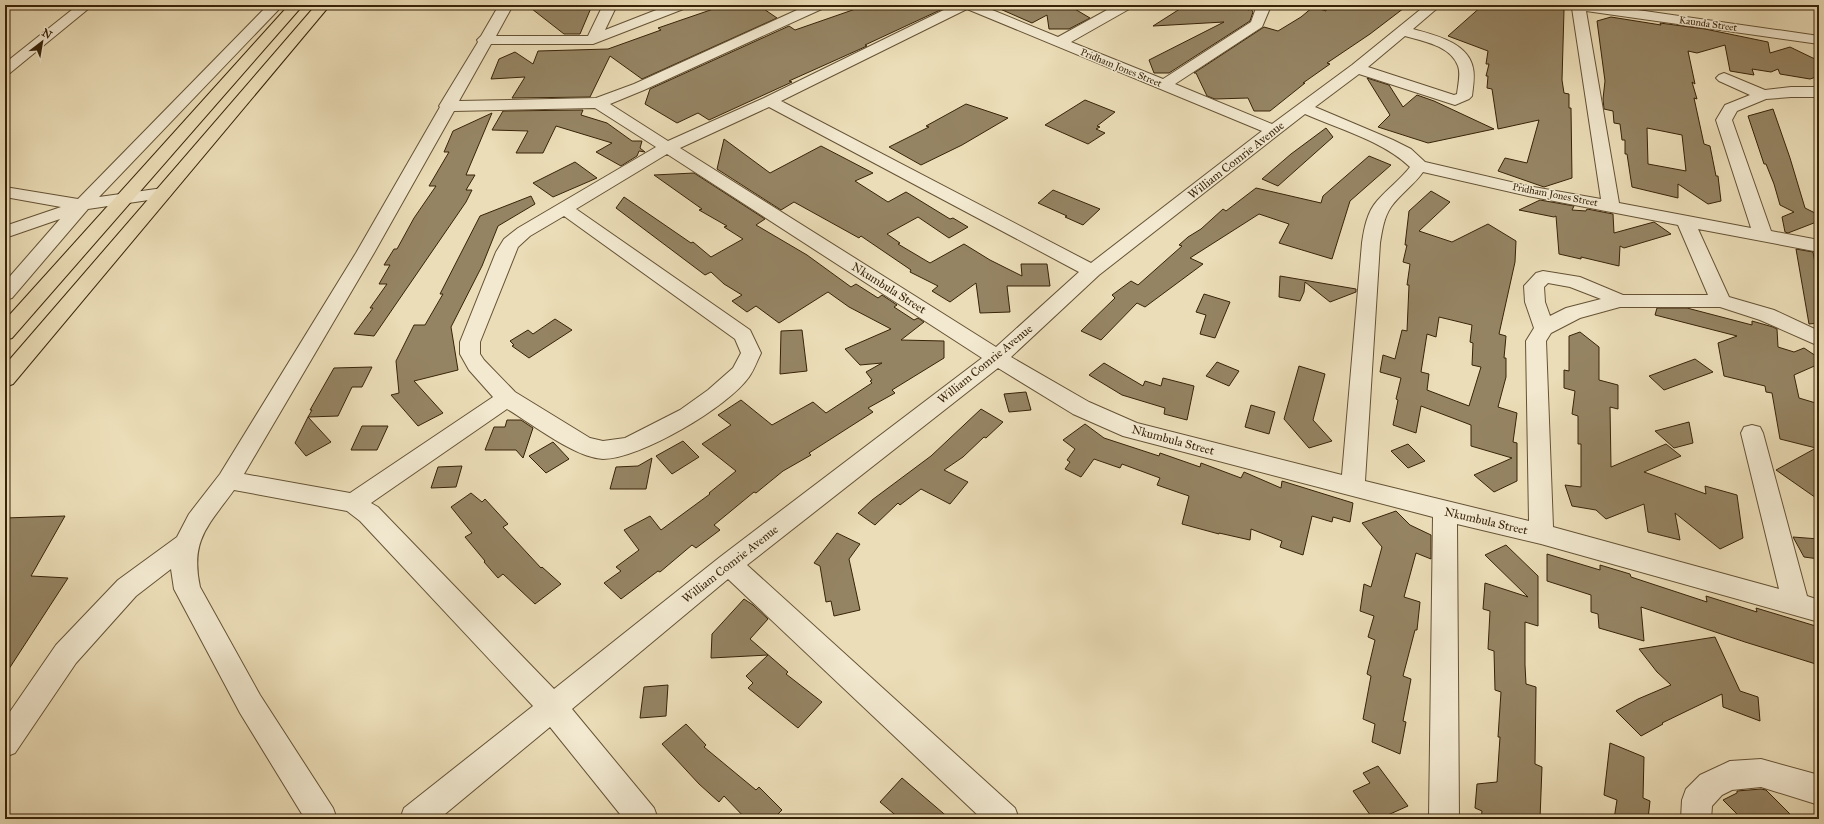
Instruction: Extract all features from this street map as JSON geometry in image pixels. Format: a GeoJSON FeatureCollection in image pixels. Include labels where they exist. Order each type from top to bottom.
{"type":"FeatureCollection","features":[{"type":"Feature","properties":{"kind":"highway"},"geometry":{"type":"LineString","coordinates":[[5,333],[296,5]]}},
{"type":"Feature","properties":{"kind":"highway"},"geometry":{"type":"LineString","coordinates":[[5,379],[324,5]]}},
{"type":"Feature","properties":{"kind":"street"},"geometry":{"type":"LineString","coordinates":[[5,70],[86,5]]}},
{"type":"Feature","properties":{"kind":"street"},"geometry":{"type":"LineString","coordinates":[[5,294],[82,205],[276,5]]}},
{"type":"Feature","properties":{"kind":"street"},"geometry":{"type":"LineString","coordinates":[[320,818],[250,704],[187,589],[183,568],[186,544],[198,521],[228,480],[365,252],[484,40],[506,5]]}},
{"type":"Feature","properties":{"kind":"street"},"geometry":{"type":"LineString","coordinates":[[593,40],[610,5]]}},
{"type":"Feature","properties":{"kind":"street"},"geometry":{"type":"LineString","coordinates":[[484,40],[593,40],[681,5]]}},
{"type":"Feature","properties":{"kind":"street"},"geometry":{"type":"LineString","coordinates":[[447,106],[598,103],[638,87],[819,5]]}},
{"type":"Feature","properties":{"kind":"street"},"geometry":{"type":"LineString","coordinates":[[565,209],[743,335],[751,353],[741,373],[716,396],[688,416],[629,446],[604,450],[583,445],[507,398],[476,365],[470,354],[470,342],[505,252],[511,242],[524,232],[668,147],[769,101],[967,5]]}},
{"type":"Feature","properties":{"kind":"street","name":"Pridham Jones Street"},"geometry":{"type":"LineString","coordinates":[[967,5],[1274,130]]}},
{"type":"Feature","properties":{"kind":"street"},"geometry":{"type":"LineString","coordinates":[[1058,43],[1126,5]]}},
{"type":"Feature","properties":{"kind":"street"},"geometry":{"type":"LineString","coordinates":[[1164,85],[1257,24],[1263,8],[1262,5]]}},
{"type":"Feature","properties":{"kind":"street","name":"William Comrie Avenue"},"geometry":{"type":"LineString","coordinates":[[415,819],[729,564],[998,357],[1092,271],[1274,130],[1357,68],[1434,5]]}},
{"type":"Feature","properties":{"kind":"street"},"geometry":{"type":"LineString","coordinates":[[1576,6],[1611,206]]}},
{"type":"Feature","properties":{"kind":"street","name":"Kaunda Street"},"geometry":{"type":"LineString","coordinates":[[1576,6],[1819,40]]}},
{"type":"Feature","properties":{"kind":"street"},"geometry":{"type":"LineString","coordinates":[[1357,68],[1455,100],[1464,96],[1466,66],[1459,56],[1449,47],[1402,30]]}},
{"type":"Feature","properties":{"kind":"street"},"geometry":{"type":"LineString","coordinates":[[1724,78],[1763,95]]}},
{"type":"Feature","properties":{"kind":"street"},"geometry":{"type":"LineString","coordinates":[[1763,235],[1724,120],[1731,108],[1763,95],[1791,92],[1819,92]]}},
{"type":"Feature","properties":{"kind":"street"},"geometry":{"type":"LineString","coordinates":[[769,101],[1092,271]]}},
{"type":"Feature","properties":{"kind":"street","name":"Nkumbula Street"},"geometry":{"type":"LineString","coordinates":[[598,103],[1037,383],[1081,408],[1131,430],[1445,511],[1541,534],[1819,611]]}},
{"type":"Feature","properties":{"kind":"street","name":"Pridham Jones Street"},"geometry":{"type":"LineString","coordinates":[[1304,108],[1387,143],[1405,153],[1420,166],[1528,191],[1819,246]]}},
{"type":"Feature","properties":{"kind":"street"},"geometry":{"type":"LineString","coordinates":[[1353,487],[1371,243],[1374,225],[1383,205],[1409,180],[1420,166]]}},
{"type":"Feature","properties":{"kind":"street"},"geometry":{"type":"LineString","coordinates":[[5,192],[82,205]]}},
{"type":"Feature","properties":{"kind":"street"},"geometry":{"type":"LineString","coordinates":[[5,232],[82,205],[163,193]]}},
{"type":"Feature","properties":{"kind":"street"},"geometry":{"type":"LineString","coordinates":[[1685,220],[1722,301]]}},
{"type":"Feature","properties":{"kind":"street"},"geometry":{"type":"LineString","coordinates":[[1544,328],[1535,302],[1534,286],[1543,277],[1562,278],[1589,285],[1620,300]]}},
{"type":"Feature","properties":{"kind":"street"},"geometry":{"type":"LineString","coordinates":[[1541,534],[1536,341],[1544,328],[1574,313],[1620,300],[1722,301],[1767,315],[1819,339]]}},
{"type":"Feature","properties":{"kind":"street"},"geometry":{"type":"LineString","coordinates":[[353,503],[507,398]]}},
{"type":"Feature","properties":{"kind":"street"},"geometry":{"type":"LineString","coordinates":[[1752,433],[1796,605]]}},
{"type":"Feature","properties":{"kind":"street"},"geometry":{"type":"LineString","coordinates":[[228,480],[353,503],[369,514],[553,708],[643,819]]}},
{"type":"Feature","properties":{"kind":"street"},"geometry":{"type":"LineString","coordinates":[[1444,819],[1445,511]]}},
{"type":"Feature","properties":{"kind":"street"},"geometry":{"type":"LineString","coordinates":[[5,744],[66,654],[127,588],[186,544]]}},
{"type":"Feature","properties":{"kind":"street"},"geometry":{"type":"LineString","coordinates":[[729,564],[1004,819]]}},
{"type":"Feature","properties":{"kind":"street"},"geometry":{"type":"LineString","coordinates":[[1696,819],[1697,800],[1711,785],[1730,776],[1761,773],[1819,790]]}},
{"type":"Feature","properties":{"kind":"building"},"geometry":{"type":"Polygon","coordinates":[[[725,5],[758,5],[777,18],[642,79],[610,56],[590,97],[512,98],[525,77],[491,79],[499,59],[515,52],[533,64],[538,51],[608,49],[661,30],[658,28],[725,5]]]}},
{"type":"Feature","properties":{"kind":"building"},"geometry":{"type":"Polygon","coordinates":[[[867,5],[951,5],[865,45],[867,46],[789,81],[792,82],[709,120],[698,113],[677,123],[645,104],[650,89],[789,26],[795,30],[867,5]]]}},
{"type":"Feature","properties":{"kind":"building"},"geometry":{"type":"Polygon","coordinates":[[[991,5],[1068,5],[1090,18],[1069,29],[1049,29],[1047,15],[1032,23],[991,5]]]}},
{"type":"Feature","properties":{"kind":"building"},"geometry":{"type":"Polygon","coordinates":[[[1186,5],[1203,5],[1204,8],[1248,7],[1248,10],[1251,9],[1253,12],[1250,21],[1169,73],[1154,73],[1149,60],[1224,22],[1153,26],[1186,5]]]}},
{"type":"Feature","properties":{"kind":"building"},"geometry":{"type":"Polygon","coordinates":[[[1327,5],[1408,5],[1370,34],[1327,63],[1330,64],[1303,83],[1305,83],[1270,111],[1254,111],[1248,98],[1215,99],[1207,96],[1196,73],[1194,73],[1264,27],[1278,31],[1301,17],[1313,7],[1326,11],[1327,5]]]}},
{"type":"Feature","properties":{"kind":"building"},"geometry":{"type":"Polygon","coordinates":[[[1483,5],[1552,5],[1564,10],[1562,80],[1564,93],[1569,94],[1569,108],[1571,108],[1572,178],[1544,187],[1498,171],[1505,158],[1527,163],[1539,120],[1498,129],[1492,89],[1487,88],[1488,76],[1486,76],[1489,64],[1486,64],[1488,51],[1448,36],[1483,5]]]}},
{"type":"Feature","properties":{"kind":"building"},"geometry":{"type":"Polygon","coordinates":[[[591,8],[580,34],[564,34],[532,9],[591,8]]]}},
{"type":"Feature","properties":{"kind":"building"},"geometry":{"type":"Polygon","coordinates":[[[1611,17],[1661,25],[1660,23],[1705,29],[1768,42],[1770,53],[1790,47],[1819,61],[1819,76],[1810,79],[1780,74],[1778,69],[1771,72],[1752,69],[1754,75],[1730,71],[1725,45],[1697,53],[1688,51],[1695,84],[1692,82],[1697,99],[1694,98],[1704,144],[1710,146],[1716,176],[1718,176],[1721,201],[1708,204],[1678,184],[1678,198],[1632,187],[1627,154],[1625,154],[1625,140],[1622,140],[1620,124],[1614,123],[1613,111],[1604,109],[1603,99],[1605,81],[1597,21],[1611,17]],[[1647,128],[1648,164],[1686,171],[1682,135],[1647,128]]]}},
{"type":"Feature","properties":{"kind":"building"},"geometry":{"type":"Polygon","coordinates":[[[1367,78],[1389,85],[1403,107],[1417,95],[1434,101],[1494,129],[1428,143],[1378,127],[1390,115],[1367,78]]]}},
{"type":"Feature","properties":{"kind":"building"},"geometry":{"type":"Polygon","coordinates":[[[1085,100],[1115,112],[1097,126],[1100,127],[1096,129],[1105,133],[1088,144],[1045,125],[1085,100]]]}},
{"type":"Feature","properties":{"kind":"building"},"geometry":{"type":"Polygon","coordinates":[[[966,104],[1008,118],[962,145],[921,165],[889,147],[929,127],[926,126],[966,104]]]}},
{"type":"Feature","properties":{"kind":"building"},"geometry":{"type":"Polygon","coordinates":[[[1773,109],[1805,208],[1819,215],[1819,221],[1788,233],[1785,232],[1782,217],[1794,212],[1780,205],[1774,184],[1766,164],[1764,164],[1748,116],[1773,109]]]}},
{"type":"Feature","properties":{"kind":"building"},"geometry":{"type":"Polygon","coordinates":[[[583,110],[581,115],[607,123],[632,141],[642,141],[640,148],[645,152],[639,151],[637,156],[621,166],[596,152],[612,143],[556,126],[543,153],[516,153],[528,131],[492,130],[503,111],[583,110]]]}},
{"type":"Feature","properties":{"kind":"building"},"geometry":{"type":"Polygon","coordinates":[[[492,113],[466,175],[475,175],[466,190],[472,190],[466,202],[374,336],[354,334],[373,308],[370,308],[387,284],[379,284],[390,265],[384,265],[394,249],[397,249],[414,218],[436,186],[429,186],[449,152],[444,152],[453,131],[492,113]]]}},
{"type":"Feature","properties":{"kind":"building"},"geometry":{"type":"Polygon","coordinates":[[[1326,128],[1333,137],[1278,186],[1262,179],[1291,154],[1326,128]]]}},
{"type":"Feature","properties":{"kind":"building"},"geometry":{"type":"Polygon","coordinates":[[[724,139],[770,173],[821,146],[873,173],[855,181],[888,202],[906,192],[950,219],[953,218],[968,227],[949,238],[918,217],[887,234],[900,243],[898,244],[930,263],[964,244],[990,260],[1022,276],[1021,264],[1047,264],[1050,286],[1007,286],[1010,312],[980,313],[976,283],[950,302],[932,291],[938,286],[910,272],[911,270],[861,236],[859,238],[794,202],[781,210],[717,169],[724,139]]]}},
{"type":"Feature","properties":{"kind":"building"},"geometry":{"type":"Polygon","coordinates":[[[1369,156],[1391,165],[1350,201],[1332,259],[1279,243],[1289,224],[1259,214],[1190,258],[1203,264],[1145,307],[1137,303],[1101,340],[1081,331],[1115,298],[1112,295],[1131,281],[1138,285],[1182,246],[1179,245],[1188,237],[1201,229],[1223,209],[1226,211],[1256,188],[1321,203],[1323,196],[1369,156]]]}},
{"type":"Feature","properties":{"kind":"building"},"geometry":{"type":"Polygon","coordinates":[[[575,162],[597,178],[553,197],[533,183],[575,162]]]}},
{"type":"Feature","properties":{"kind":"building"},"geometry":{"type":"Polygon","coordinates":[[[694,173],[765,219],[756,225],[807,255],[851,287],[856,284],[878,298],[882,295],[897,305],[894,307],[914,320],[918,318],[924,322],[901,340],[944,341],[944,358],[892,390],[895,393],[868,408],[873,412],[809,453],[811,455],[783,471],[756,493],[754,492],[714,525],[720,530],[696,548],[692,545],[660,572],[658,571],[621,599],[604,583],[621,571],[616,567],[639,550],[624,530],[650,516],[661,530],[710,494],[709,493],[736,471],[702,444],[731,425],[718,415],[741,400],[772,425],[813,402],[826,413],[872,383],[870,381],[872,380],[866,372],[882,363],[860,365],[845,349],[891,329],[849,307],[828,292],[779,323],[756,306],[747,312],[732,301],[742,295],[724,284],[711,272],[705,275],[616,208],[624,197],[691,243],[693,242],[711,257],[743,239],[724,227],[727,226],[699,210],[702,209],[654,175],[694,173]]]}},
{"type":"Feature","properties":{"kind":"building"},"geometry":{"type":"Polygon","coordinates":[[[1053,190],[1100,209],[1083,225],[1038,203],[1053,190]]]}},
{"type":"Feature","properties":{"kind":"building"},"geometry":{"type":"Polygon","coordinates":[[[1431,191],[1450,202],[1419,231],[1452,242],[1488,224],[1516,241],[1515,262],[1499,334],[1506,336],[1504,358],[1506,358],[1506,377],[1498,407],[1517,413],[1513,442],[1517,443],[1517,481],[1494,492],[1474,475],[1512,458],[1471,446],[1471,425],[1421,406],[1416,433],[1393,425],[1398,400],[1396,399],[1401,378],[1380,372],[1383,355],[1395,359],[1402,330],[1407,331],[1409,285],[1407,285],[1410,264],[1403,262],[1407,245],[1405,245],[1409,211],[1431,191]],[[1439,317],[1436,337],[1427,334],[1421,372],[1429,374],[1427,390],[1469,406],[1481,367],[1472,365],[1473,343],[1470,342],[1472,325],[1439,317]]]}},
{"type":"Feature","properties":{"kind":"building"},"geometry":{"type":"Polygon","coordinates":[[[531,196],[535,204],[498,226],[482,266],[451,327],[458,370],[414,381],[443,413],[418,426],[391,395],[399,393],[396,361],[414,325],[425,325],[443,294],[440,294],[480,216],[531,196]]]}},
{"type":"Feature","properties":{"kind":"building"},"geometry":{"type":"Polygon","coordinates":[[[1540,200],[1574,206],[1572,210],[1586,211],[1587,209],[1613,214],[1614,233],[1654,222],[1671,234],[1624,248],[1620,246],[1619,266],[1581,257],[1581,259],[1559,254],[1556,216],[1554,217],[1519,210],[1540,200]]]}},
{"type":"Feature","properties":{"kind":"building"},"geometry":{"type":"Polygon","coordinates":[[[1796,249],[1813,252],[1816,269],[1819,269],[1819,323],[1809,324],[1796,249]]]}},
{"type":"Feature","properties":{"kind":"building"},"geometry":{"type":"Polygon","coordinates":[[[1280,276],[1356,289],[1356,292],[1330,302],[1305,282],[1304,292],[1300,301],[1279,297],[1280,276]]]}},
{"type":"Feature","properties":{"kind":"building"},"geometry":{"type":"Polygon","coordinates":[[[1204,294],[1230,302],[1215,338],[1200,334],[1206,315],[1196,312],[1204,294]]]}},
{"type":"Feature","properties":{"kind":"building"},"geometry":{"type":"Polygon","coordinates":[[[1657,308],[1687,308],[1752,325],[1752,321],[1773,327],[1777,329],[1778,347],[1794,352],[1804,348],[1819,358],[1819,364],[1794,375],[1799,398],[1819,404],[1819,500],[1776,470],[1816,448],[1780,439],[1772,393],[1766,392],[1765,386],[1724,376],[1718,343],[1737,336],[1655,315],[1657,308]]]}},
{"type":"Feature","properties":{"kind":"building"},"geometry":{"type":"Polygon","coordinates":[[[555,319],[572,330],[529,358],[512,346],[514,345],[510,341],[528,330],[533,334],[555,319]]]}},
{"type":"Feature","properties":{"kind":"building"},"geometry":{"type":"Polygon","coordinates":[[[802,330],[807,371],[780,374],[781,331],[802,330]]]}},
{"type":"Feature","properties":{"kind":"building"},"geometry":{"type":"Polygon","coordinates":[[[1580,332],[1599,347],[1599,380],[1618,385],[1618,409],[1610,407],[1611,467],[1666,444],[1681,456],[1644,472],[1706,494],[1705,486],[1737,495],[1743,538],[1720,549],[1675,513],[1680,540],[1648,532],[1644,504],[1606,519],[1596,510],[1572,506],[1565,485],[1581,487],[1581,444],[1578,444],[1578,416],[1572,414],[1575,391],[1564,388],[1564,370],[1569,371],[1569,336],[1580,332]]]}},
{"type":"Feature","properties":{"kind":"building"},"geometry":{"type":"Polygon","coordinates":[[[1695,359],[1713,372],[1664,390],[1649,376],[1695,359]]]}},
{"type":"Feature","properties":{"kind":"building"},"geometry":{"type":"Polygon","coordinates":[[[1217,362],[1239,371],[1229,386],[1206,376],[1217,362]]]}},
{"type":"Feature","properties":{"kind":"building"},"geometry":{"type":"Polygon","coordinates":[[[1104,363],[1143,386],[1145,381],[1161,386],[1163,378],[1194,386],[1187,420],[1164,414],[1165,408],[1122,395],[1089,375],[1104,363]]]}},
{"type":"Feature","properties":{"kind":"building"},"geometry":{"type":"Polygon","coordinates":[[[1299,366],[1325,374],[1313,420],[1332,441],[1309,448],[1284,419],[1299,366]]]}},
{"type":"Feature","properties":{"kind":"building"},"geometry":{"type":"Polygon","coordinates":[[[372,367],[362,387],[352,387],[338,416],[308,417],[312,410],[310,410],[334,368],[372,367]]]}},
{"type":"Feature","properties":{"kind":"building"},"geometry":{"type":"Polygon","coordinates":[[[1026,392],[1031,410],[1009,412],[1004,394],[1026,392]]]}},
{"type":"Feature","properties":{"kind":"building"},"geometry":{"type":"Polygon","coordinates":[[[1251,405],[1275,412],[1269,434],[1245,427],[1251,405]]]}},
{"type":"Feature","properties":{"kind":"building"},"geometry":{"type":"Polygon","coordinates":[[[981,409],[1003,422],[986,438],[984,437],[963,457],[944,470],[968,482],[950,504],[921,489],[900,505],[898,503],[875,525],[858,513],[872,500],[931,456],[981,409]]]}},
{"type":"Feature","properties":{"kind":"building"},"geometry":{"type":"Polygon","coordinates":[[[308,417],[331,442],[306,456],[295,443],[308,417]]]}},
{"type":"Feature","properties":{"kind":"building"},"geometry":{"type":"Polygon","coordinates":[[[507,420],[521,420],[533,428],[523,458],[516,450],[485,450],[494,427],[505,427],[507,420]]]}},
{"type":"Feature","properties":{"kind":"building"},"geometry":{"type":"Polygon","coordinates":[[[1689,422],[1693,443],[1674,448],[1655,431],[1689,422]]]}},
{"type":"Feature","properties":{"kind":"building"},"geometry":{"type":"Polygon","coordinates":[[[1085,424],[1104,438],[1159,456],[1160,453],[1200,467],[1201,463],[1241,478],[1244,472],[1281,488],[1282,481],[1353,503],[1350,522],[1333,517],[1332,522],[1312,516],[1303,555],[1280,547],[1282,541],[1251,529],[1250,540],[1219,534],[1182,524],[1189,496],[1157,485],[1160,478],[1122,464],[1120,468],[1094,459],[1081,477],[1065,469],[1070,462],[1067,460],[1075,449],[1063,440],[1085,424]]]}},
{"type":"Feature","properties":{"kind":"building"},"geometry":{"type":"Polygon","coordinates":[[[362,426],[388,426],[377,450],[351,450],[362,426]]]}},
{"type":"Feature","properties":{"kind":"building"},"geometry":{"type":"Polygon","coordinates":[[[683,441],[699,457],[672,474],[656,456],[683,441]]]}},
{"type":"Feature","properties":{"kind":"building"},"geometry":{"type":"Polygon","coordinates":[[[553,442],[569,459],[546,473],[529,456],[553,442]]]}},
{"type":"Feature","properties":{"kind":"building"},"geometry":{"type":"Polygon","coordinates":[[[1408,444],[1425,461],[1408,468],[1391,451],[1408,444]]]}},
{"type":"Feature","properties":{"kind":"building"},"geometry":{"type":"Polygon","coordinates":[[[652,458],[646,489],[610,489],[616,467],[638,466],[652,458]]]}},
{"type":"Feature","properties":{"kind":"building"},"geometry":{"type":"Polygon","coordinates":[[[462,466],[456,487],[431,488],[438,467],[462,466]]]}},
{"type":"Feature","properties":{"kind":"building"},"geometry":{"type":"Polygon","coordinates":[[[471,493],[482,502],[485,499],[508,524],[503,527],[541,568],[542,567],[561,584],[535,604],[503,574],[498,578],[465,537],[472,533],[451,507],[471,493]]]}},
{"type":"Feature","properties":{"kind":"building"},"geometry":{"type":"Polygon","coordinates":[[[1396,511],[1410,525],[1431,535],[1431,559],[1416,553],[1404,597],[1420,602],[1417,630],[1415,630],[1403,676],[1411,679],[1403,721],[1406,722],[1400,754],[1372,742],[1375,724],[1363,719],[1371,676],[1367,674],[1375,640],[1368,637],[1374,616],[1360,611],[1364,584],[1371,587],[1382,547],[1362,523],[1396,511]]]}},
{"type":"Feature","properties":{"kind":"building"},"geometry":{"type":"Polygon","coordinates":[[[65,516],[31,576],[68,578],[5,675],[5,518],[65,516]]]}},
{"type":"Feature","properties":{"kind":"building"},"geometry":{"type":"Polygon","coordinates":[[[837,533],[860,544],[849,559],[860,610],[834,616],[831,601],[826,602],[820,566],[814,563],[837,533]]]}},
{"type":"Feature","properties":{"kind":"building"},"geometry":{"type":"Polygon","coordinates":[[[1793,537],[1819,539],[1819,559],[1804,557],[1793,537]]]}},
{"type":"Feature","properties":{"kind":"building"},"geometry":{"type":"Polygon","coordinates":[[[1506,545],[1538,576],[1538,626],[1525,622],[1525,665],[1526,684],[1536,687],[1535,764],[1542,767],[1540,819],[1481,819],[1482,811],[1475,808],[1477,784],[1497,782],[1500,737],[1498,737],[1501,692],[1495,690],[1494,651],[1488,649],[1490,611],[1483,609],[1485,583],[1528,597],[1485,555],[1506,545]]]}},
{"type":"Feature","properties":{"kind":"building"},"geometry":{"type":"Polygon","coordinates":[[[1547,554],[1600,570],[1600,565],[1630,574],[1631,577],[1707,602],[1706,596],[1757,612],[1756,608],[1819,627],[1819,665],[1641,607],[1644,641],[1599,628],[1598,614],[1591,612],[1591,595],[1547,581],[1547,554]]]}},
{"type":"Feature","properties":{"kind":"building"},"geometry":{"type":"Polygon","coordinates":[[[744,599],[768,619],[750,639],[788,672],[786,674],[822,702],[798,728],[748,688],[753,683],[746,676],[768,655],[711,658],[712,634],[744,599]]]}},
{"type":"Feature","properties":{"kind":"building"},"geometry":{"type":"Polygon","coordinates":[[[1715,637],[1740,691],[1758,697],[1760,721],[1723,707],[1722,694],[1662,723],[1663,724],[1641,736],[1616,711],[1638,699],[1671,685],[1657,672],[1639,649],[1715,637]]]}},
{"type":"Feature","properties":{"kind":"building"},"geometry":{"type":"Polygon","coordinates":[[[668,685],[666,716],[640,718],[644,687],[668,685]]]}},
{"type":"Feature","properties":{"kind":"building"},"geometry":{"type":"Polygon","coordinates":[[[686,724],[706,745],[704,747],[756,790],[759,787],[782,810],[773,819],[746,819],[724,796],[719,802],[699,784],[662,744],[686,724]]]}},
{"type":"Feature","properties":{"kind":"building"},"geometry":{"type":"Polygon","coordinates":[[[1610,743],[1644,757],[1643,798],[1650,801],[1648,819],[1614,819],[1617,800],[1604,795],[1610,743]]]}},
{"type":"Feature","properties":{"kind":"building"},"geometry":{"type":"Polygon","coordinates":[[[1378,766],[1408,806],[1379,819],[1373,819],[1353,791],[1370,783],[1363,773],[1378,766]]]}},
{"type":"Feature","properties":{"kind":"building"},"geometry":{"type":"Polygon","coordinates":[[[902,778],[950,819],[900,819],[880,802],[902,778]]]}},
{"type":"Feature","properties":{"kind":"building"},"geometry":{"type":"Polygon","coordinates":[[[1766,790],[1795,819],[1742,819],[1723,800],[1737,793],[1737,791],[1766,790]]]}}]}
